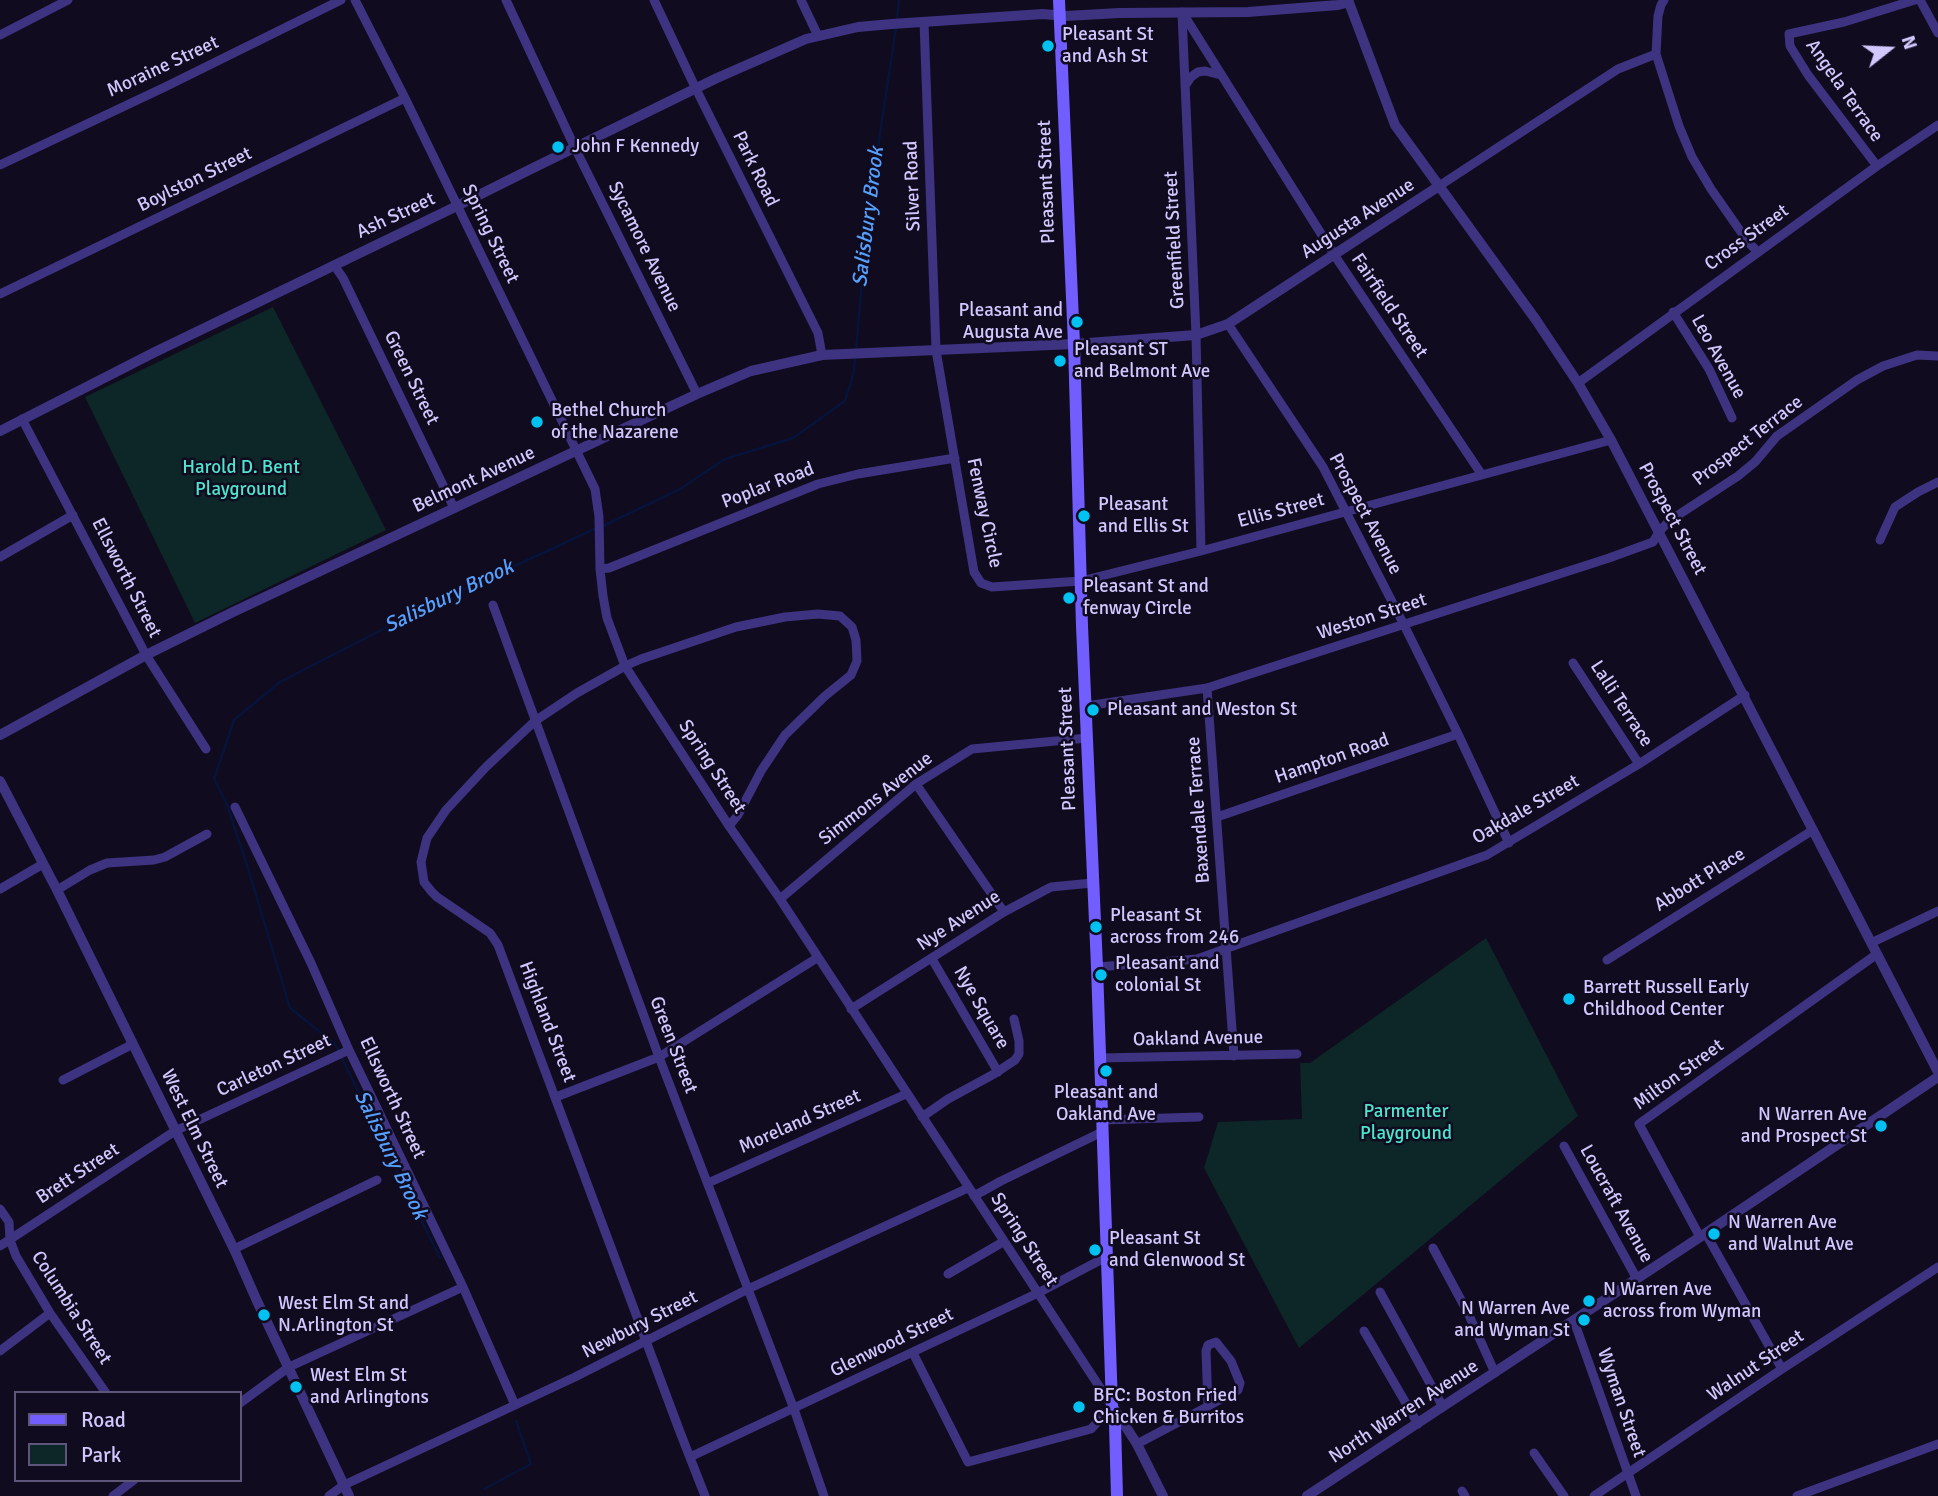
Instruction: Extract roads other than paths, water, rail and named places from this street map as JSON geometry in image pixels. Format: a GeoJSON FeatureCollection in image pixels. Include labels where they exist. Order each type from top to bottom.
{"type":"FeatureCollection","features":[{"type":"Feature","properties":{"kind":"main road","name":"Pleasant Street"},"geometry":{"type":"LineString","coordinates":[[1059,0],[1117,1496]]}},
{"type":"Feature","properties":{"kind":"street"},"geometry":{"type":"LineString","coordinates":[[0,35],[68,0]]}},
{"type":"Feature","properties":{"kind":"street","name":"Moraine Street"},"geometry":{"type":"LineString","coordinates":[[0,165],[341,0]]}},
{"type":"Feature","properties":{"kind":"street","name":"Spring Street"},"geometry":{"type":"LineString","coordinates":[[355,0],[595,489],[599,517],[600,569],[607,618],[625,666],[1137,1444],[1163,1496]]}},
{"type":"Feature","properties":{"kind":"street","name":"Sycamore Avenue"},"geometry":{"type":"LineString","coordinates":[[506,0],[575,148],[697,394]]}},
{"type":"Feature","properties":{"kind":"street","name":"Park Road"},"geometry":{"type":"LineString","coordinates":[[654,0],[818,333],[822,355]]}},
{"type":"Feature","properties":{"kind":"street"},"geometry":{"type":"LineString","coordinates":[[801,0],[818,36]]}},
{"type":"Feature","properties":{"kind":"street"},"geometry":{"type":"LineString","coordinates":[[1664,0],[1658,16],[1656,54],[1679,126],[1692,157],[1711,189],[1758,252]]}},
{"type":"Feature","properties":{"kind":"street"},"geometry":{"type":"LineString","coordinates":[[1918,0],[1938,33]]}},
{"type":"Feature","properties":{"kind":"street","name":"Angela Terrace"},"geometry":{"type":"LineString","coordinates":[[1877,166],[1808,75],[1790,46],[1789,34],[1844,22],[1918,0]]}},
{"type":"Feature","properties":{"kind":"street","name":"Ash Street"},"geometry":{"type":"LineString","coordinates":[[0,431],[334,265],[795,43],[858,27],[897,23],[1043,14],[1059,16],[1248,12],[1338,5],[1351,1]]}},
{"type":"Feature","properties":{"kind":"street","name":"Prospect Street"},"geometry":{"type":"LineString","coordinates":[[1351,1],[1395,125],[1536,320],[1611,440],[1745,695],[1938,1075]]}},
{"type":"Feature","properties":{"kind":"street","name":"Fairfield Street"},"geometry":{"type":"LineString","coordinates":[[1182,12],[1335,256],[1482,475]]}},
{"type":"Feature","properties":{"kind":"street","name":"Greenfield Street"},"geometry":{"type":"LineString","coordinates":[[1182,12],[1196,335],[1201,551]]}},
{"type":"Feature","properties":{"kind":"street","name":"Silver Road"},"geometry":{"type":"LineString","coordinates":[[925,22],[936,350]]}},
{"type":"Feature","properties":{"kind":"street","name":"Augusta Avenue"},"geometry":{"type":"LineString","coordinates":[[1074,344],[1196,335],[1228,324],[1618,69],[1656,54]]}},
{"type":"Feature","properties":{"kind":"street"},"geometry":{"type":"LineString","coordinates":[[1185,86],[1198,72],[1221,75]]}},
{"type":"Feature","properties":{"kind":"street","name":"Boylston Street"},"geometry":{"type":"LineString","coordinates":[[0,294],[405,98]]}},
{"type":"Feature","properties":{"kind":"street","name":"Cross Street"},"geometry":{"type":"LineString","coordinates":[[1577,383],[1877,166],[1938,125]]}},
{"type":"Feature","properties":{"kind":"street","name":"Green Street"},"geometry":{"type":"LineString","coordinates":[[334,265],[343,278],[454,508]]}},
{"type":"Feature","properties":{"kind":"street","name":"Leo Avenue"},"geometry":{"type":"LineString","coordinates":[[1673,313],[1709,369],[1732,418]]}},
{"type":"Feature","properties":{"kind":"street","name":"Prospect Avenue"},"geometry":{"type":"LineString","coordinates":[[1228,324],[1323,467],[1458,734],[1509,843]]}},
{"type":"Feature","properties":{"kind":"street","name":"Belmont Avenue"},"geometry":{"type":"LineString","coordinates":[[0,735],[146,655],[454,508],[751,371],[822,355],[1074,344]]}},
{"type":"Feature","properties":{"kind":"street","name":"Fenway Circle"},"geometry":{"type":"LineString","coordinates":[[936,350],[974,572],[981,583],[992,587],[1082,581]]}},
{"type":"Feature","properties":{"kind":"street","name":"Prospect Terrace"},"geometry":{"type":"LineString","coordinates":[[1659,532],[1669,521],[1738,476],[1755,462],[1777,436],[1857,380],[1883,366],[1917,355],[1938,356]]}},
{"type":"Feature","properties":{"kind":"street","name":"Ellsworth Street"},"geometry":{"type":"LineString","coordinates":[[22,419],[146,655],[206,749]]}},
{"type":"Feature","properties":{"kind":"street","name":"Ellis Street"},"geometry":{"type":"LineString","coordinates":[[1082,581],[1611,440]]}},
{"type":"Feature","properties":{"kind":"street","name":"Poplar Road"},"geometry":{"type":"LineString","coordinates":[[600,569],[610,568],[818,484],[858,474],[954,458]]}},
{"type":"Feature","properties":{"kind":"street"},"geometry":{"type":"LineString","coordinates":[[1880,540],[1895,507],[1938,482]]}},
{"type":"Feature","properties":{"kind":"street"},"geometry":{"type":"LineString","coordinates":[[0,556],[73,515]]}},
{"type":"Feature","properties":{"kind":"street","name":"Weston Street"},"geometry":{"type":"LineString","coordinates":[[1086,706],[1207,688],[1620,554],[1653,542],[1659,532]]}},
{"type":"Feature","properties":{"kind":"street","name":"Green Street"},"geometry":{"type":"LineString","coordinates":[[493,605],[659,1058],[794,1409],[824,1496]]}},
{"type":"Feature","properties":{"kind":"street","name":"Highland Street"},"geometry":{"type":"LineString","coordinates":[[705,1496],[498,945],[490,933],[431,891],[424,882],[421,862],[427,838],[446,810],[486,767],[536,721],[578,693],[625,666],[658,652],[736,627],[785,617],[818,614],[840,616],[852,627],[856,640],[857,661],[851,675],[825,696],[785,736],[729,826]]}},
{"type":"Feature","properties":{"kind":"street","name":"Lalli Terrace"},"geometry":{"type":"LineString","coordinates":[[1573,663],[1639,764]]}},
{"type":"Feature","properties":{"kind":"street","name":"Baxendale Terrace"},"geometry":{"type":"LineString","coordinates":[[1207,688],[1234,1056]]}},
{"type":"Feature","properties":{"kind":"street","name":"Oakdale Street"},"geometry":{"type":"LineString","coordinates":[[1097,967],[1197,959],[1487,855],[1639,764],[1745,695]]}},
{"type":"Feature","properties":{"kind":"street","name":"Hampton Road"},"geometry":{"type":"LineString","coordinates":[[1217,817],[1458,734]]}},
{"type":"Feature","properties":{"kind":"street","name":"Simmons Avenue"},"geometry":{"type":"LineString","coordinates":[[780,900],[916,785],[972,749],[1087,738]]}},
{"type":"Feature","properties":{"kind":"street","name":"West Elm Street"},"geometry":{"type":"LineString","coordinates":[[0,781],[57,890],[234,1249],[347,1491]]}},
{"type":"Feature","properties":{"kind":"street"},"geometry":{"type":"LineString","coordinates":[[916,785],[1004,912]]}},
{"type":"Feature","properties":{"kind":"street","name":"Ellsworth Street"},"geometry":{"type":"LineString","coordinates":[[235,807],[311,963],[343,1053],[463,1287],[515,1405]]}},
{"type":"Feature","properties":{"kind":"street","name":"Abbott Place"},"geometry":{"type":"LineString","coordinates":[[1607,960],[1813,830]]}},
{"type":"Feature","properties":{"kind":"street"},"geometry":{"type":"LineString","coordinates":[[57,890],[107,863],[165,857],[207,834]]}},
{"type":"Feature","properties":{"kind":"street"},"geometry":{"type":"LineString","coordinates":[[0,889],[43,864]]}},
{"type":"Feature","properties":{"kind":"street","name":"Nye Avenue"},"geometry":{"type":"LineString","coordinates":[[851,1009],[1004,912],[1051,887],[1092,883]]}},
{"type":"Feature","properties":{"kind":"street"},"geometry":{"type":"LineString","coordinates":[[1871,943],[1938,911]]}},
{"type":"Feature","properties":{"kind":"street","name":"Milton Street"},"geometry":{"type":"LineString","coordinates":[[1703,1236],[1639,1124],[1877,954]]}},
{"type":"Feature","properties":{"kind":"street"},"geometry":{"type":"LineString","coordinates":[[556,1097],[659,1058],[817,958]]}},
{"type":"Feature","properties":{"kind":"street","name":"Nye Square"},"geometry":{"type":"LineString","coordinates":[[922,1116],[998,1072],[932,959]]}},
{"type":"Feature","properties":{"kind":"street"},"geometry":{"type":"LineString","coordinates":[[998,1072],[1019,1054],[1014,1019]]}},
{"type":"Feature","properties":{"kind":"street"},"geometry":{"type":"LineString","coordinates":[[63,1080],[133,1044]]}},
{"type":"Feature","properties":{"kind":"street","name":"Carleton Street"},"geometry":{"type":"LineString","coordinates":[[175,1131],[343,1053]]}},
{"type":"Feature","properties":{"kind":"street","name":"Oakland Avenue"},"geometry":{"type":"LineString","coordinates":[[1099,1058],[1297,1054]]}},
{"type":"Feature","properties":{"kind":"street","name":"North Warren Avenue"},"geometry":{"type":"LineString","coordinates":[[1307,1496],[1703,1236],[1938,1075]]}},
{"type":"Feature","properties":{"kind":"street","name":"Moreland Street"},"geometry":{"type":"LineString","coordinates":[[708,1183],[906,1094]]}},
{"type":"Feature","properties":{"kind":"street"},"geometry":{"type":"LineString","coordinates":[[1102,1126],[1199,1117]]}},
{"type":"Feature","properties":{"kind":"street","name":"Newbury Street"},"geometry":{"type":"LineString","coordinates":[[329,1496],[347,1491],[748,1289],[1001,1181],[1102,1126]]}},
{"type":"Feature","properties":{"kind":"street","name":"Brett Street"},"geometry":{"type":"LineString","coordinates":[[0,1246],[175,1131]]}},
{"type":"Feature","properties":{"kind":"street","name":"Loucraft Avenue"},"geometry":{"type":"LineString","coordinates":[[1564,1146],[1637,1279]]}},
{"type":"Feature","properties":{"kind":"street"},"geometry":{"type":"LineString","coordinates":[[234,1249],[377,1180]]}},
{"type":"Feature","properties":{"kind":"street","name":"Columbia Street"},"geometry":{"type":"LineString","coordinates":[[0,1209],[9,1222],[10,1240],[16,1256],[50,1313],[105,1391]]}},
{"type":"Feature","properties":{"kind":"street"},"geometry":{"type":"LineString","coordinates":[[1703,1236],[1782,1369]]}},
{"type":"Feature","properties":{"kind":"street"},"geometry":{"type":"LineString","coordinates":[[948,1274],[1003,1242]]}},
{"type":"Feature","properties":{"kind":"street"},"geometry":{"type":"LineString","coordinates":[[1433,1248],[1468,1313],[1495,1373]]}},
{"type":"Feature","properties":{"kind":"street","name":"Glenwood Street"},"geometry":{"type":"LineString","coordinates":[[690,1457],[1038,1293],[1108,1256]]}},
{"type":"Feature","properties":{"kind":"street","name":"Walnut Street"},"geometry":{"type":"LineString","coordinates":[[1594,1496],[1938,1267]]}},
{"type":"Feature","properties":{"kind":"street"},"geometry":{"type":"LineString","coordinates":[[242,1402],[289,1367],[463,1287]]}},
{"type":"Feature","properties":{"kind":"street"},"geometry":{"type":"LineString","coordinates":[[1380,1292],[1443,1407]]}},
{"type":"Feature","properties":{"kind":"street"},"geometry":{"type":"LineString","coordinates":[[0,1352],[50,1313]]}},
{"type":"Feature","properties":{"kind":"street","name":"Wyman Street"},"geometry":{"type":"LineString","coordinates":[[1574,1321],[1636,1496]]}},
{"type":"Feature","properties":{"kind":"street"},"geometry":{"type":"LineString","coordinates":[[1364,1331],[1418,1424]]}},
{"type":"Feature","properties":{"kind":"street"},"geometry":{"type":"LineString","coordinates":[[1137,1444],[1238,1390],[1240,1383],[1231,1361],[1216,1342],[1208,1345],[1206,1351],[1208,1406]]}},
{"type":"Feature","properties":{"kind":"street"},"geometry":{"type":"LineString","coordinates":[[913,1353],[968,1462],[1091,1429],[1112,1406]]}},
{"type":"Feature","properties":{"kind":"street"},"geometry":{"type":"LineString","coordinates":[[1797,1496],[1938,1444]]}},
{"type":"Feature","properties":{"kind":"street"},"geometry":{"type":"LineString","coordinates":[[1534,1453],[1564,1496]]}},
{"type":"Feature","properties":{"kind":"street"},"geometry":{"type":"LineString","coordinates":[[113,1496],[131,1482]]}},
{"type":"Feature","properties":{"kind":"waterway","name":"Salisbury Brook"},"geometry":{"type":"LineString","coordinates":[[897,21],[899,0]]}},
{"type":"Feature","properties":{"kind":"waterway","name":"Salisbury Brook"},"geometry":{"type":"LineString","coordinates":[[856,351],[867,220],[896,28]]}},
{"type":"Feature","properties":{"kind":"waterway","name":"Salisbury Brook"},"geometry":{"type":"LineString","coordinates":[[603,526],[680,489],[725,459],[793,438],[845,401],[854,372],[855,357]]}},
{"type":"Feature","properties":{"kind":"waterway","name":"Salisbury Brook"},"geometry":{"type":"LineString","coordinates":[[440,1258],[335,1044],[290,1008],[247,865],[227,805],[214,779],[234,720],[280,682],[430,605],[597,528]]}},
{"type":"Feature","properties":{"kind":"waterway","name":"Salisbury Brook"},"geometry":{"type":"LineString","coordinates":[[484,1489],[531,1464],[516,1421]]}},
{"type":"Feature","properties":{"kind":"place","name":"Pleasant St and Ash St"},"geometry":{"type":"Point","coordinates":[1048,46]}},
{"type":"Feature","properties":{"kind":"place","name":"John F Kennedy"},"geometry":{"type":"Point","coordinates":[558,147]}},
{"type":"Feature","properties":{"kind":"place","name":"Pleasant and Augusta Ave"},"geometry":{"type":"Point","coordinates":[1077,322]}},
{"type":"Feature","properties":{"kind":"place","name":"Pleasant ST and Belmont Ave"},"geometry":{"type":"Point","coordinates":[1060,361]}},
{"type":"Feature","properties":{"kind":"place","name":"Bethel Church of the Nazarene"},"geometry":{"type":"Point","coordinates":[537,422]}},
{"type":"Feature","properties":{"kind":"place","name":"Pleasant and Ellis St"},"geometry":{"type":"Point","coordinates":[1084,516]}},
{"type":"Feature","properties":{"kind":"place","name":"Pleasant St and fenway Circle"},"geometry":{"type":"Point","coordinates":[1069,598]}},
{"type":"Feature","properties":{"kind":"place","name":"Pleasant and Weston St"},"geometry":{"type":"Point","coordinates":[1093,710]}},
{"type":"Feature","properties":{"kind":"place","name":"Pleasant St across from 246"},"geometry":{"type":"Point","coordinates":[1096,927]}},
{"type":"Feature","properties":{"kind":"place","name":"Pleasant and colonial St"},"geometry":{"type":"Point","coordinates":[1101,975]}},
{"type":"Feature","properties":{"kind":"place","name":"Barrett Russell Early Childhood Center"},"geometry":{"type":"Point","coordinates":[1569,999]}},
{"type":"Feature","properties":{"kind":"place","name":"Pleasant and Oakland Ave"},"geometry":{"type":"Point","coordinates":[1106,1071]}},
{"type":"Feature","properties":{"kind":"place","name":"N Warren Ave and Prospect St"},"geometry":{"type":"Point","coordinates":[1881,1126]}},
{"type":"Feature","properties":{"kind":"place","name":"N Warren Ave and Walnut Ave"},"geometry":{"type":"Point","coordinates":[1714,1234]}},
{"type":"Feature","properties":{"kind":"place","name":"Pleasant St and Glenwood St"},"geometry":{"type":"Point","coordinates":[1095,1250]}},
{"type":"Feature","properties":{"kind":"place","name":"N Warren Ave across from Wyman"},"geometry":{"type":"Point","coordinates":[1589,1301]}},
{"type":"Feature","properties":{"kind":"place","name":"West Elm St and N.Arlington St"},"geometry":{"type":"Point","coordinates":[264,1315]}},
{"type":"Feature","properties":{"kind":"place","name":"N Warren Ave and Wyman St"},"geometry":{"type":"Point","coordinates":[1584,1320]}},
{"type":"Feature","properties":{"kind":"place","name":"West Elm St and Arlingtons"},"geometry":{"type":"Point","coordinates":[296,1387]}},
{"type":"Feature","properties":{"kind":"place","name":"BFC: Boston Fried Chicken & Burritos"},"geometry":{"type":"Point","coordinates":[1079,1407]}},
{"type":"Feature","properties":{"kind":"park label","name":"Harold D. Bent Playground"},"geometry":{"type":"Point","coordinates":[241,479]}},
{"type":"Feature","properties":{"kind":"park label","name":"Parmenter Playground"},"geometry":{"type":"Point","coordinates":[1406,1123]}}]}
